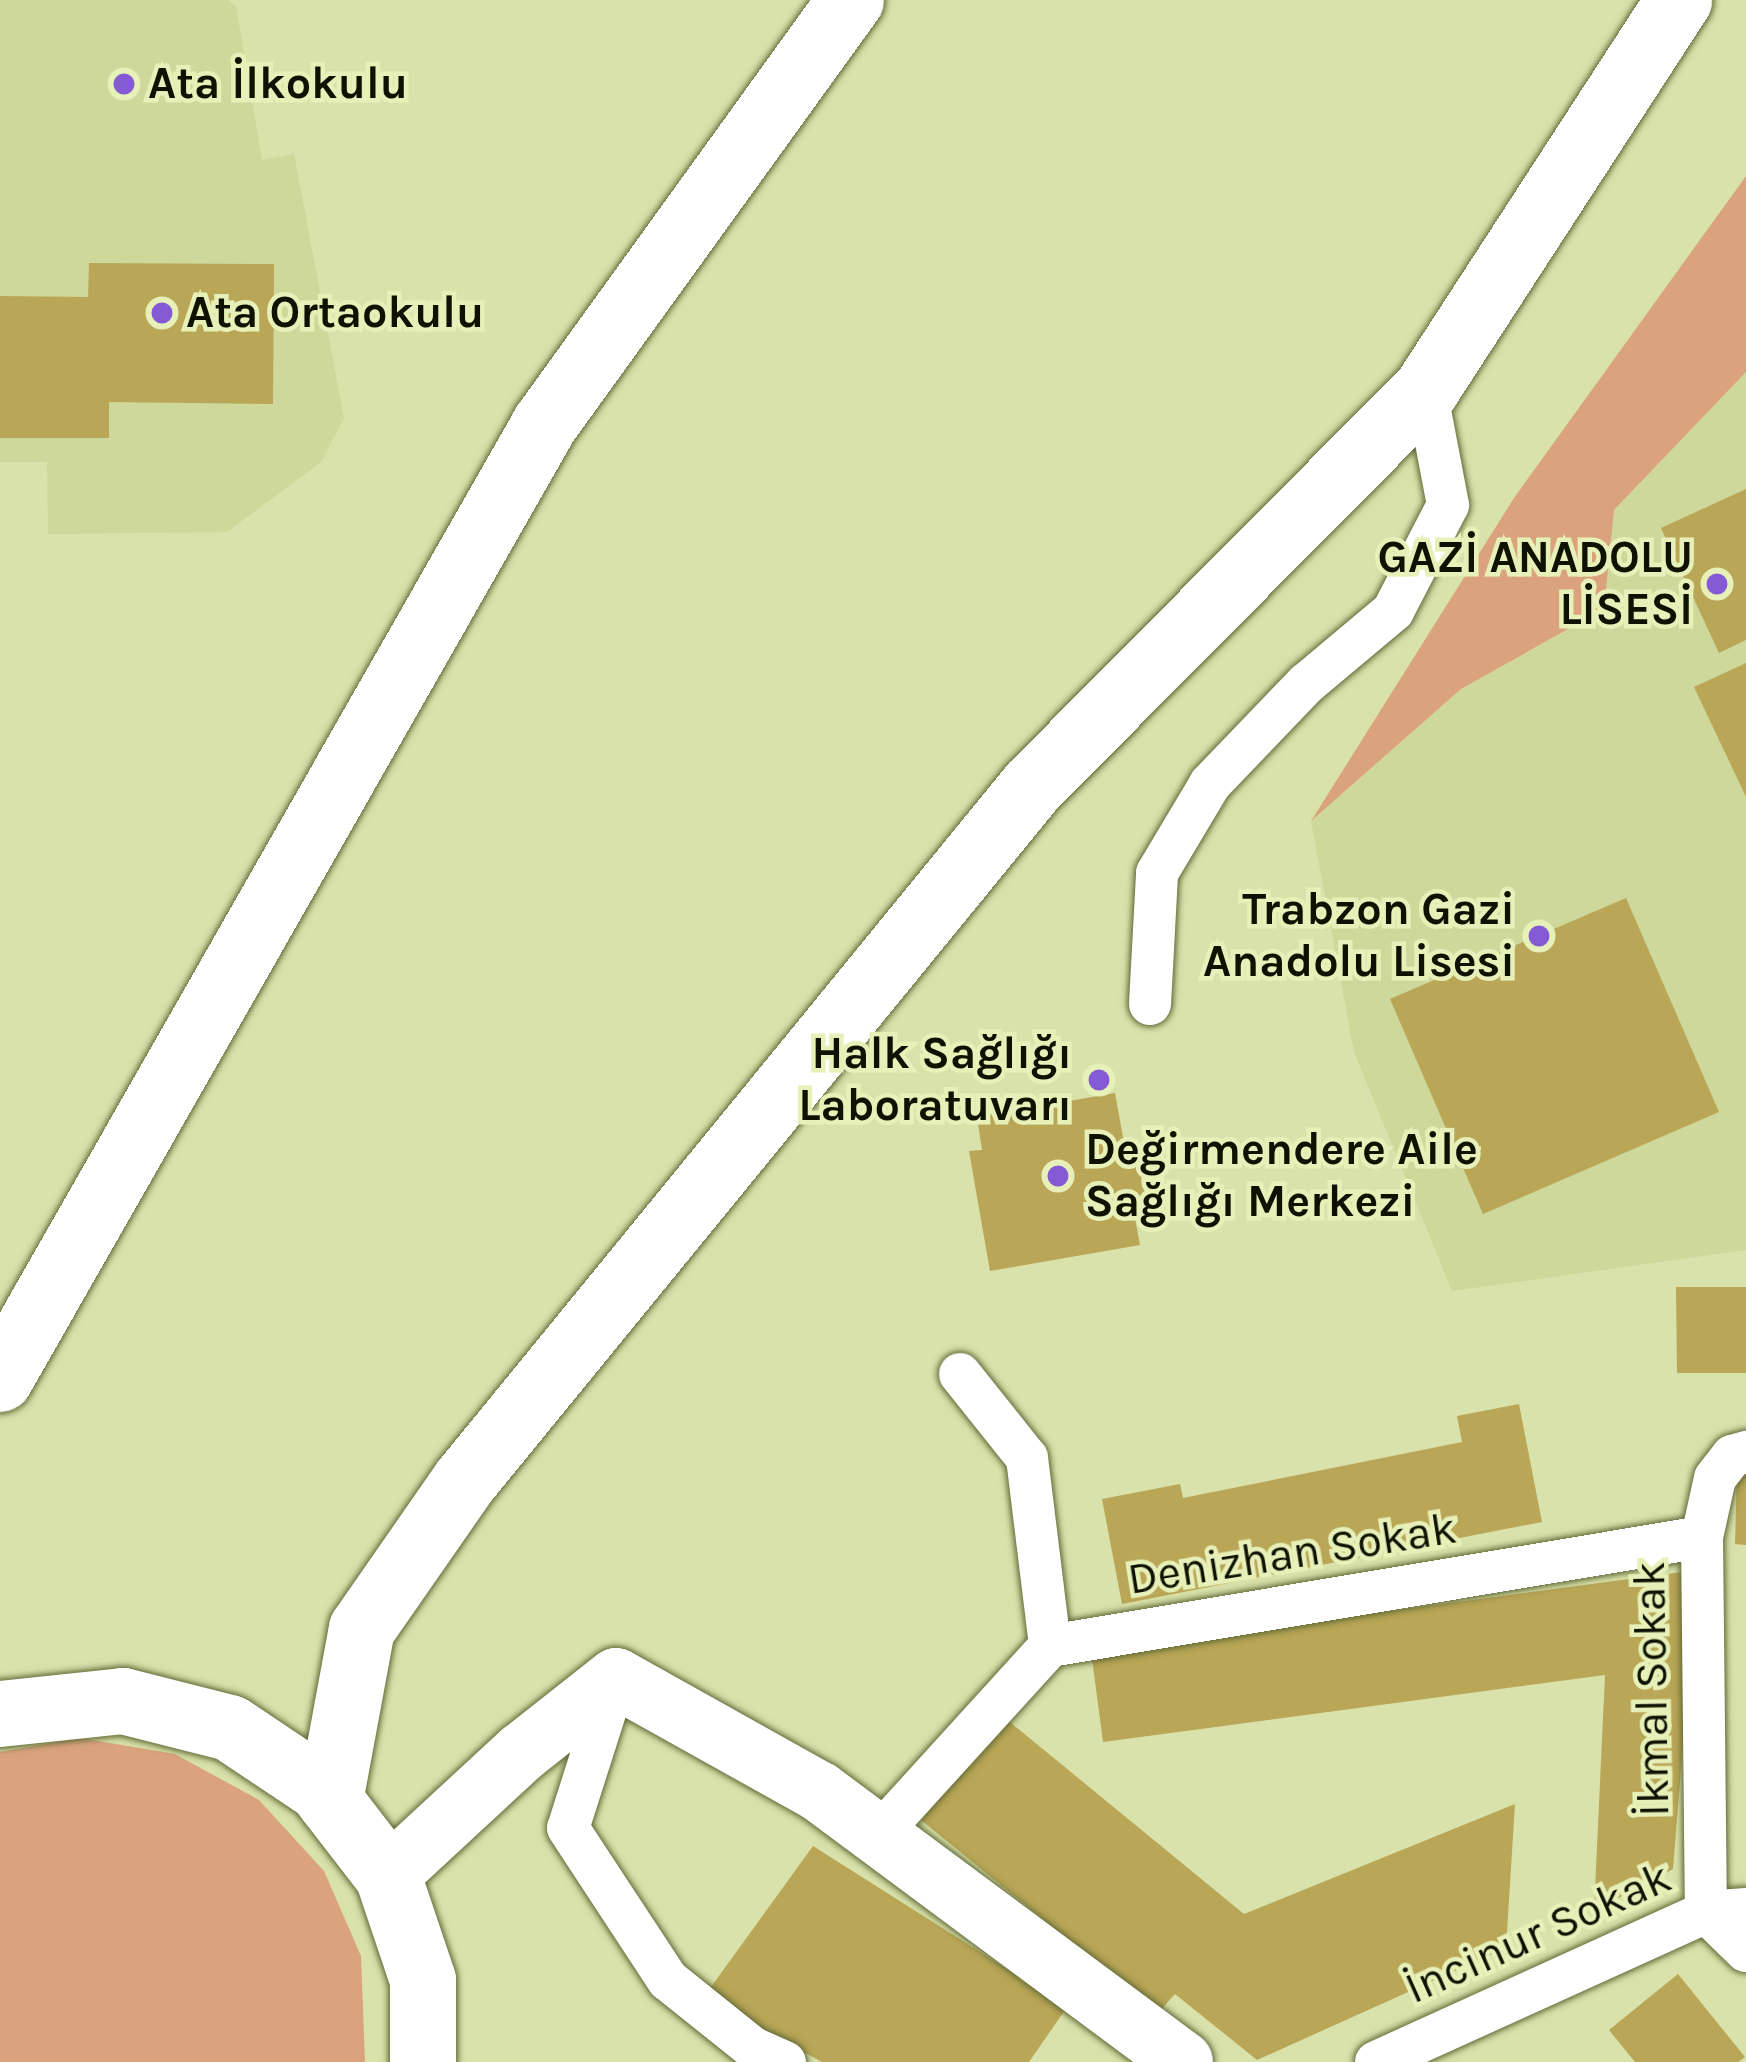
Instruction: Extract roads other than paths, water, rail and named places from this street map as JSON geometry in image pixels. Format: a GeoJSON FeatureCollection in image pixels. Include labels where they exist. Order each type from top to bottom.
{"type":"FeatureCollection","features":[{"type":"Feature","properties":{"kind":"main road"},"geometry":{"type":"LineString","coordinates":[[0,1379],[544,424],[851,0]]}},
{"type":"Feature","properties":{"kind":"main road"},"geometry":{"type":"LineString","coordinates":[[330,1801],[362,1629],[465,1481],[1032,787],[1426,390],[1679,0]]}},
{"type":"Feature","properties":{"kind":"main road"},"geometry":{"type":"LineString","coordinates":[[0,1714],[13,1708],[122,1701],[230,1728],[330,1801],[388,1876],[423,1980],[423,2062]]}},
{"type":"Feature","properties":{"kind":"street"},"geometry":{"type":"LineString","coordinates":[[1150,1004],[1157,873],[1210,784],[1306,684],[1393,611],[1448,505],[1426,390]]}},
{"type":"Feature","properties":{"kind":"street"},"geometry":{"type":"LineString","coordinates":[[878,1835],[1049,1646],[1027,1458],[960,1374]]}},
{"type":"Feature","properties":{"kind":"street"},"geometry":{"type":"LineString","coordinates":[[1702,1537],[1715,1478],[1732,1456],[1746,1452]]}},
{"type":"Feature","properties":{"kind":"street","name":"Denizhan Sokak"},"geometry":{"type":"LineString","coordinates":[[1049,1646],[1702,1537]]}},
{"type":"Feature","properties":{"kind":"street","name":"İkmal Sokak"},"geometry":{"type":"LineString","coordinates":[[1702,1537],[1726,1910]]}},
{"type":"Feature","properties":{"kind":"street"},"geometry":{"type":"LineString","coordinates":[[616,1678],[820,1792],[1183,2062]]}},
{"type":"Feature","properties":{"kind":"street"},"geometry":{"type":"LineString","coordinates":[[388,1876],[520,1753],[616,1678]]}},
{"type":"Feature","properties":{"kind":"street"},"geometry":{"type":"LineString","coordinates":[[616,1678],[568,1828],[668,1980],[753,2048],[785,2062]]}},
{"type":"Feature","properties":{"kind":"street"},"geometry":{"type":"LineString","coordinates":[[1726,1910],[1746,1951]]}},
{"type":"Feature","properties":{"kind":"street","name":"İncinur Sokak"},"geometry":{"type":"LineString","coordinates":[[1376,2062],[1726,1910]]}},
{"type":"Feature","properties":{"kind":"place","name":"Ata İlkokulu"},"geometry":{"type":"Point","coordinates":[124,84]}},
{"type":"Feature","properties":{"kind":"place","name":"Ata Ortaokulu"},"geometry":{"type":"Point","coordinates":[162,313]}},
{"type":"Feature","properties":{"kind":"place","name":"GAZİ ANADOLU LİSESİ"},"geometry":{"type":"Point","coordinates":[1717,584]}},
{"type":"Feature","properties":{"kind":"place","name":"Trabzon Gazi Anadolu Lisesi"},"geometry":{"type":"Point","coordinates":[1539,936]}},
{"type":"Feature","properties":{"kind":"place","name":"Halk Sağlığı Laboratuvarı"},"geometry":{"type":"Point","coordinates":[1099,1080]}},
{"type":"Feature","properties":{"kind":"place","name":"Değirmendere Aile Sağlığı Merkezi"},"geometry":{"type":"Point","coordinates":[1058,1176]}}]}
